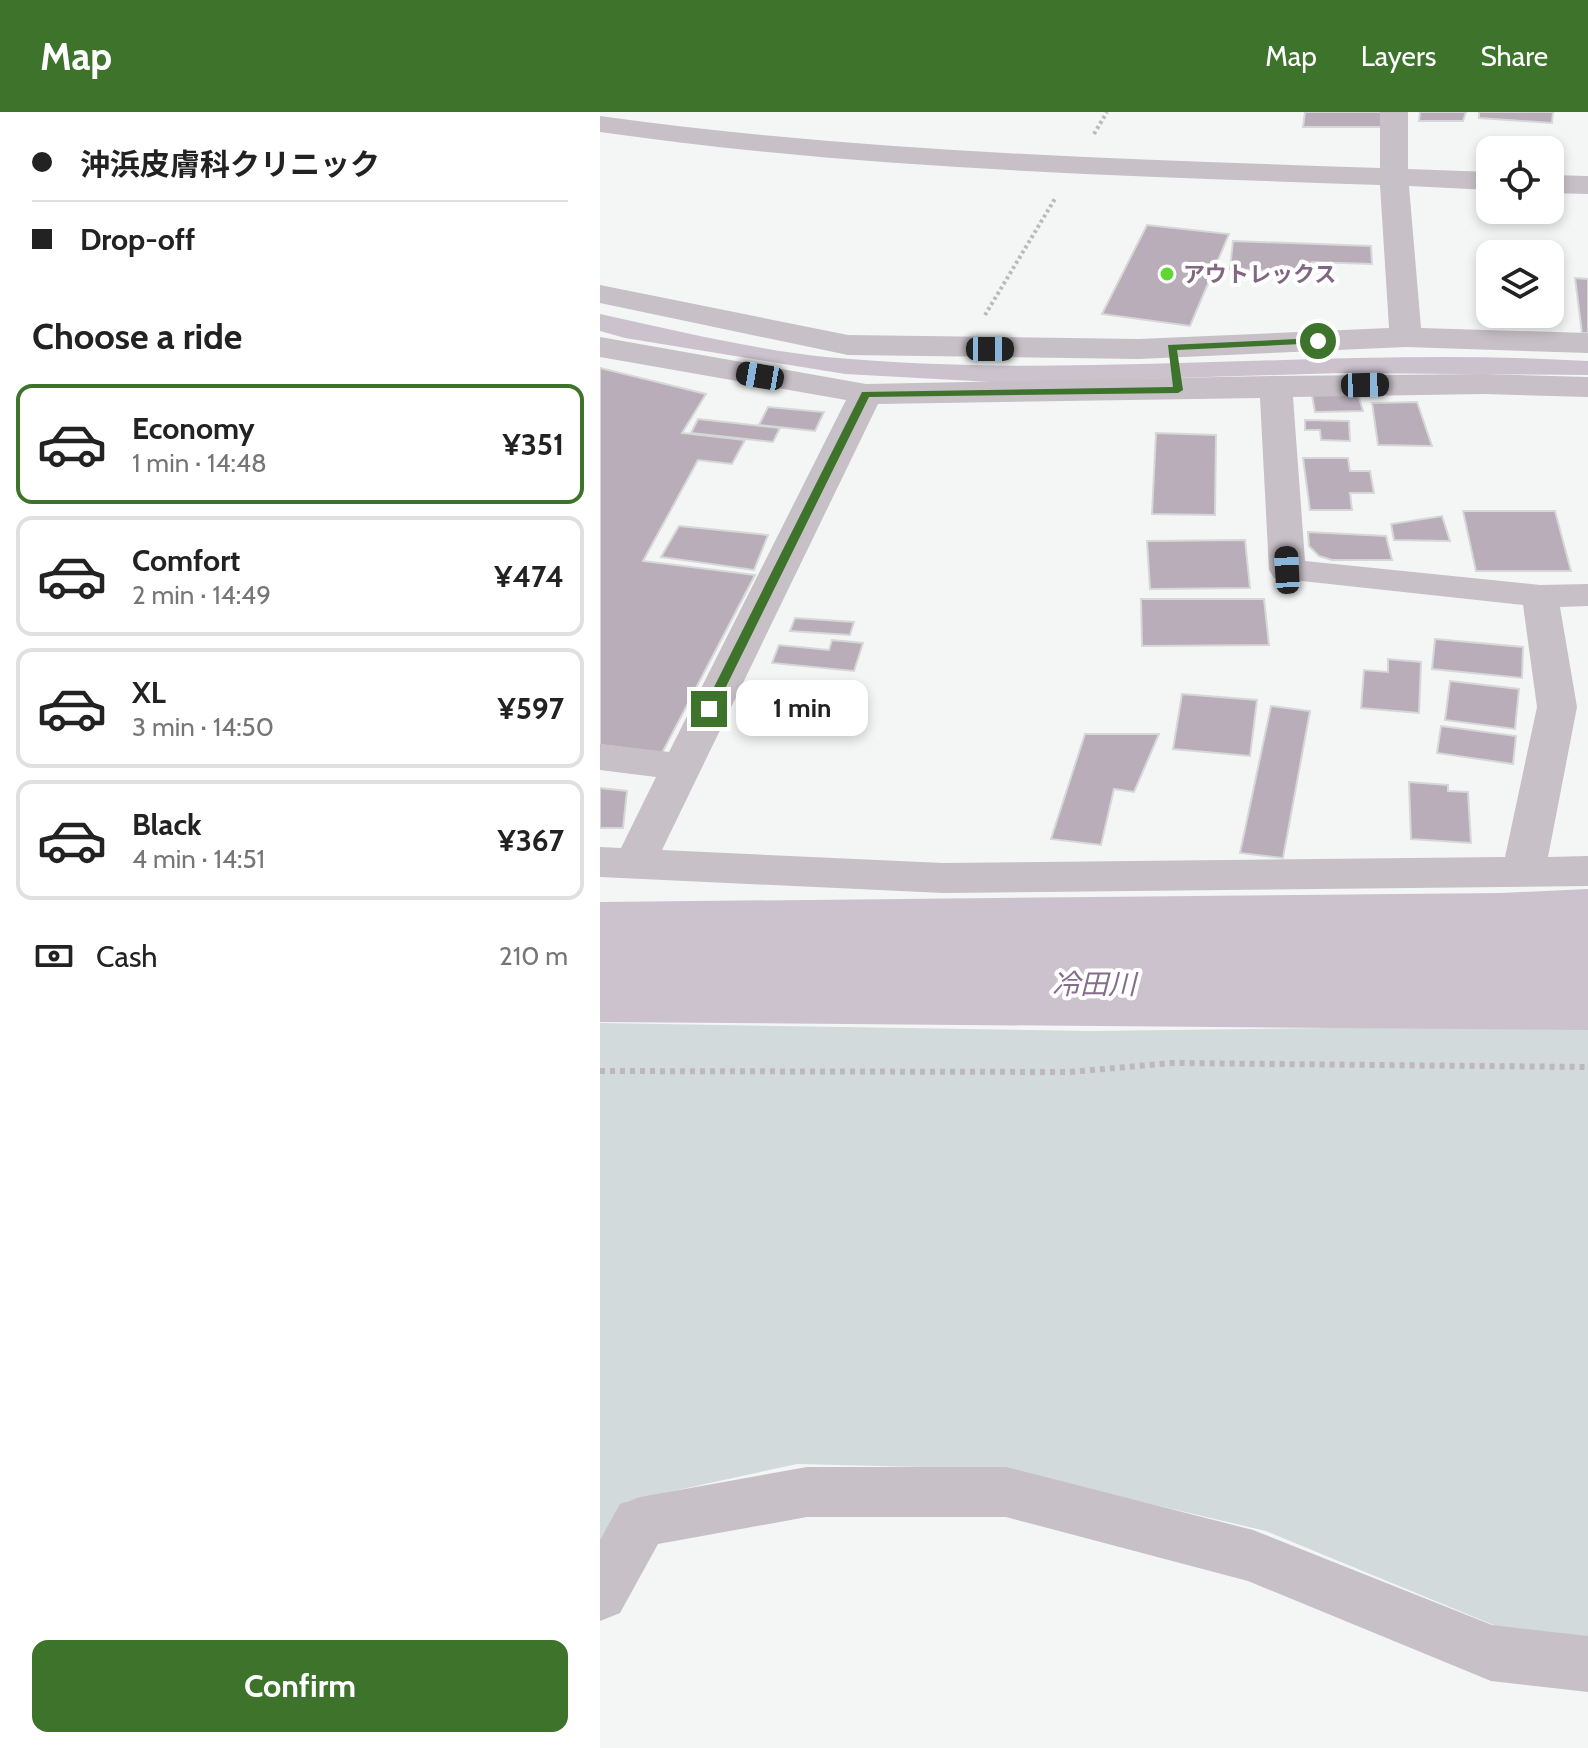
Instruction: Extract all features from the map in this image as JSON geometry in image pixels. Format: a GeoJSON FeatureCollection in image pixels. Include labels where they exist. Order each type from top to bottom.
{"type":"FeatureCollection","features":[{"type":"Feature","properties":{"kind":"street"},"geometry":{"type":"LineString","coordinates":[[1394,112],[1394,176],[1406,337]]}},
{"type":"Feature","properties":{"kind":"street"},"geometry":{"type":"LineString","coordinates":[[600,124],[690,139],[811,151],[1476,180]]}},
{"type":"Feature","properties":{"kind":"street"},"geometry":{"type":"LineString","coordinates":[[1564,184],[1588,185]]}},
{"type":"Feature","properties":{"kind":"street"},"geometry":{"type":"LineString","coordinates":[[600,294],[848,345],[990,349],[1172,347],[1406,337],[1588,343]]}},
{"type":"Feature","properties":{"kind":"street"},"geometry":{"type":"LineString","coordinates":[[600,347],[866,394],[1276,386],[1484,384],[1588,387]]}},
{"type":"Feature","properties":{"kind":"street"},"geometry":{"type":"LineString","coordinates":[[1172,347],[1178,390]]}},
{"type":"Feature","properties":{"kind":"street"},"geometry":{"type":"LineString","coordinates":[[1276,386],[1287,570],[1540,596],[1588,595]]}},
{"type":"Feature","properties":{"kind":"street"},"geometry":{"type":"LineString","coordinates":[[617,863],[681,767],[866,394]]}},
{"type":"Feature","properties":{"kind":"street"},"geometry":{"type":"LineString","coordinates":[[1523,874],[1557,707],[1540,596]]}},
{"type":"Feature","properties":{"kind":"street"},"geometry":{"type":"LineString","coordinates":[[600,757],[681,767]]}},
{"type":"Feature","properties":{"kind":"street"},"geometry":{"type":"LineString","coordinates":[[617,863],[943,878],[1588,871]]}},
{"type":"Feature","properties":{"kind":"street"},"geometry":{"type":"LineString","coordinates":[[600,1594],[640,1522],[807,1492],[1006,1492],[1253,1556],[1491,1653],[1588,1664]]}},
{"type":"Feature","properties":{"kind":"path"},"geometry":{"type":"LineString","coordinates":[[981,323],[998,289],[1107,112]]}},
{"type":"Feature","properties":{"kind":"path"},"geometry":{"type":"LineString","coordinates":[[600,1071],[1070,1072],[1172,1063],[1588,1067]]}},
{"type":"Feature","properties":{"kind":"shaded area"},"geometry":{"type":"Polygon","coordinates":[[[600,1023],[1091,1031],[1494,1026],[1588,1028],[1588,1637],[1496,1626],[1266,1531],[1002,1469],[797,1464],[627,1501],[600,1548],[600,1023]]]}},
{"type":"Feature","properties":{"kind":"water"},"geometry":{"type":"Polygon","coordinates":[[[600,314],[769,349],[826,357],[921,363],[1016,366],[1398,357],[1493,358],[1588,361],[1588,375],[1342,373],[1010,383],[845,374],[625,338],[600,331],[600,314]]]}},
{"type":"Feature","properties":{"kind":"water","name":"冷田川"},"geometry":{"type":"Polygon","coordinates":[[[1588,889],[1588,1030],[600,1022],[600,902],[1501,893],[1588,889]]]}},
{"type":"Feature","properties":{"kind":"building"},"geometry":{"type":"Polygon","coordinates":[[[1305,112],[1382,112],[1381,127],[1303,127],[1305,112]]]}},
{"type":"Feature","properties":{"kind":"building"},"geometry":{"type":"Polygon","coordinates":[[[1420,112],[1466,112],[1463,121],[1419,121],[1420,112]]]}},
{"type":"Feature","properties":{"kind":"building"},"geometry":{"type":"Polygon","coordinates":[[[1479,112],[1553,112],[1552,123],[1479,118],[1479,112]]]}},
{"type":"Feature","properties":{"kind":"building","name":"アウトレックス"},"geometry":{"type":"Polygon","coordinates":[[[1147,225],[1229,234],[1190,326],[1102,314],[1147,225]]]}},
{"type":"Feature","properties":{"kind":"building"},"geometry":{"type":"Polygon","coordinates":[[[1233,241],[1371,246],[1372,264],[1312,262],[1313,273],[1230,269],[1233,241]]]}},
{"type":"Feature","properties":{"kind":"building"},"geometry":{"type":"Polygon","coordinates":[[[1575,278],[1588,279],[1588,333],[1582,333],[1575,278]]]}},
{"type":"Feature","properties":{"kind":"building"},"geometry":{"type":"Polygon","coordinates":[[[600,368],[706,394],[682,433],[745,440],[732,464],[698,460],[643,561],[755,575],[662,753],[600,745],[600,368]]]}},
{"type":"Feature","properties":{"kind":"building"},"geometry":{"type":"Polygon","coordinates":[[[1358,394],[1363,411],[1315,412],[1312,395],[1358,394]]]}},
{"type":"Feature","properties":{"kind":"building"},"geometry":{"type":"Polygon","coordinates":[[[1417,402],[1432,446],[1378,445],[1372,403],[1417,402]]]}},
{"type":"Feature","properties":{"kind":"building"},"geometry":{"type":"Polygon","coordinates":[[[768,407],[824,412],[815,431],[759,425],[768,407]]]}},
{"type":"Feature","properties":{"kind":"building"},"geometry":{"type":"Polygon","coordinates":[[[698,419],[780,428],[773,442],[691,433],[698,419]]]}},
{"type":"Feature","properties":{"kind":"building"},"geometry":{"type":"Polygon","coordinates":[[[1305,420],[1349,421],[1350,441],[1321,440],[1320,430],[1305,430],[1305,420]]]}},
{"type":"Feature","properties":{"kind":"building"},"geometry":{"type":"Polygon","coordinates":[[[1156,433],[1216,435],[1215,515],[1152,514],[1156,433]]]}},
{"type":"Feature","properties":{"kind":"building"},"geometry":{"type":"Polygon","coordinates":[[[1303,458],[1348,458],[1350,471],[1370,471],[1374,493],[1350,493],[1352,510],[1310,510],[1303,458]]]}},
{"type":"Feature","properties":{"kind":"building"},"geometry":{"type":"Polygon","coordinates":[[[1463,511],[1555,511],[1571,571],[1476,571],[1463,511]]]}},
{"type":"Feature","properties":{"kind":"building"},"geometry":{"type":"Polygon","coordinates":[[[1442,516],[1450,541],[1394,540],[1391,524],[1442,516]]]}},
{"type":"Feature","properties":{"kind":"building"},"geometry":{"type":"Polygon","coordinates":[[[679,526],[768,535],[754,570],[661,557],[679,526]]]}},
{"type":"Feature","properties":{"kind":"building"},"geometry":{"type":"Polygon","coordinates":[[[1308,532],[1386,536],[1392,560],[1332,560],[1319,556],[1309,546],[1308,532]]]}},
{"type":"Feature","properties":{"kind":"building"},"geometry":{"type":"Polygon","coordinates":[[[1245,540],[1250,588],[1150,589],[1147,541],[1245,540]]]}},
{"type":"Feature","properties":{"kind":"building"},"geometry":{"type":"Polygon","coordinates":[[[1141,599],[1264,599],[1269,645],[1142,646],[1141,599]]]}},
{"type":"Feature","properties":{"kind":"building"},"geometry":{"type":"Polygon","coordinates":[[[795,618],[854,622],[850,635],[790,631],[795,618]]]}},
{"type":"Feature","properties":{"kind":"building"},"geometry":{"type":"Polygon","coordinates":[[[1435,639],[1523,647],[1522,678],[1432,669],[1435,639]]]}},
{"type":"Feature","properties":{"kind":"building"},"geometry":{"type":"Polygon","coordinates":[[[832,640],[863,643],[854,671],[772,663],[779,645],[829,650],[832,640]]]}},
{"type":"Feature","properties":{"kind":"building"},"geometry":{"type":"Polygon","coordinates":[[[1388,659],[1421,662],[1419,713],[1361,708],[1364,670],[1388,672],[1388,659]]]}},
{"type":"Feature","properties":{"kind":"building"},"geometry":{"type":"Polygon","coordinates":[[[1450,681],[1519,689],[1515,729],[1445,720],[1450,681]]]}},
{"type":"Feature","properties":{"kind":"building"},"geometry":{"type":"Polygon","coordinates":[[[1182,694],[1257,700],[1250,756],[1173,749],[1182,694]]]}},
{"type":"Feature","properties":{"kind":"building"},"geometry":{"type":"Polygon","coordinates":[[[1271,706],[1310,711],[1283,858],[1240,853],[1271,706]]]}},
{"type":"Feature","properties":{"kind":"building"},"geometry":{"type":"Polygon","coordinates":[[[1441,726],[1516,736],[1513,764],[1437,753],[1441,726]]]}},
{"type":"Feature","properties":{"kind":"building"},"geometry":{"type":"Polygon","coordinates":[[[1085,734],[1159,734],[1134,792],[1114,789],[1101,845],[1051,839],[1085,734]]]}},
{"type":"Feature","properties":{"kind":"building"},"geometry":{"type":"Polygon","coordinates":[[[1409,782],[1448,785],[1448,791],[1468,792],[1471,843],[1411,839],[1409,782]]]}},
{"type":"Feature","properties":{"kind":"building"},"geometry":{"type":"Polygon","coordinates":[[[600,788],[627,791],[623,828],[600,828],[600,788]]]}},
{"type":"Feature","properties":{"kind":"place","name":"アウトレックス"},"geometry":{"type":"Point","coordinates":[1167,274]}},
{"type":"Feature","properties":{"kind":"route"},"geometry":{"type":"LineString","coordinates":[[709,709],[866,394],[1178,390],[1172,347],[1318,341]]}}]}
